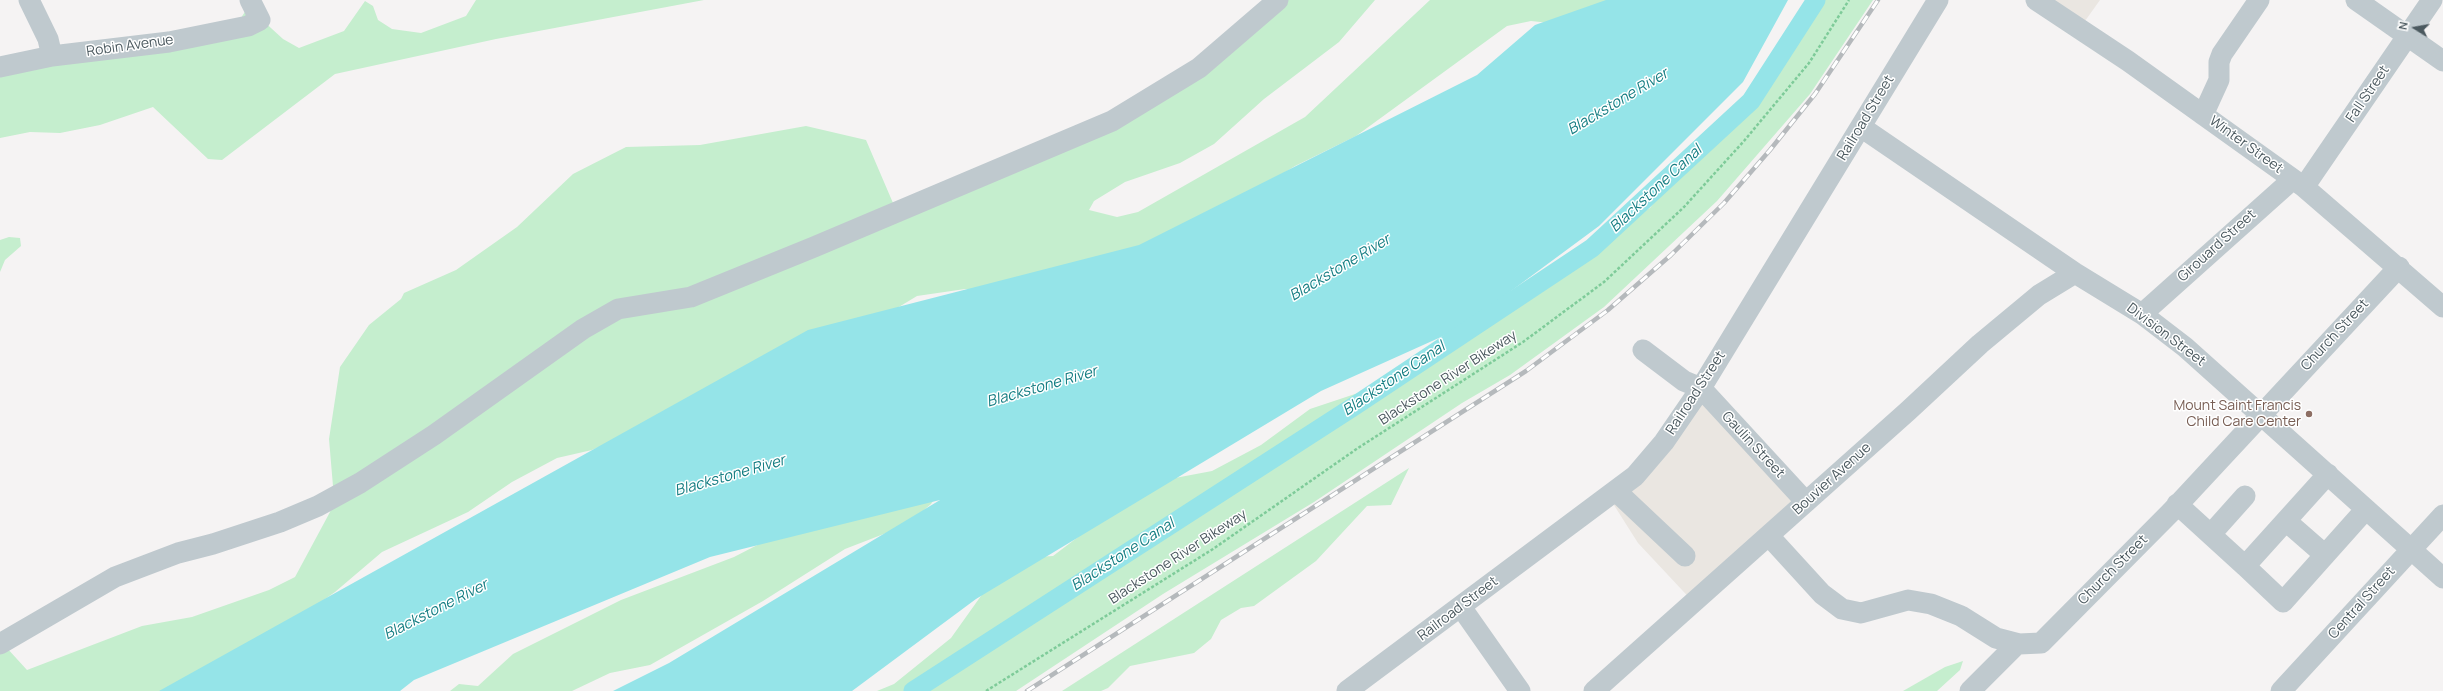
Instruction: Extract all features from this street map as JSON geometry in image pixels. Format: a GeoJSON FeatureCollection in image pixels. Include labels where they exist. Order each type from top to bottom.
{"type":"FeatureCollection","features":[{"type":"Feature","properties":{"kind":"street"},"geometry":{"type":"LineString","coordinates":[[29,0],[48,38],[52,56]]}},
{"type":"Feature","properties":{"kind":"street","name":"Robin Avenue"},"geometry":{"type":"LineString","coordinates":[[0,68],[52,56],[169,42],[248,26],[260,20],[250,0]]}},
{"type":"Feature","properties":{"kind":"street"},"geometry":{"type":"LineString","coordinates":[[0,644],[115,577],[178,553],[213,544],[280,522],[318,506],[360,483],[434,435],[583,329],[618,309],[691,297],[814,247],[1112,121],[1199,68],[1278,0]]}},
{"type":"Feature","properties":{"kind":"street","name":"Railroad Street"},"geometry":{"type":"LineString","coordinates":[[1347,691],[1635,476],[1664,442],[1701,388],[1938,0]]}},
{"type":"Feature","properties":{"kind":"street","name":"Winter Street"},"geometry":{"type":"LineString","coordinates":[[2038,0],[2298,183],[2399,267],[2443,307]]}},
{"type":"Feature","properties":{"kind":"street"},"geometry":{"type":"LineString","coordinates":[[2203,115],[2219,80],[2219,62],[2222,54],[2259,0]]}},
{"type":"Feature","properties":{"kind":"street"},"geometry":{"type":"LineString","coordinates":[[2356,0],[2409,35],[2443,61]]}},
{"type":"Feature","properties":{"kind":"street","name":"Fall Street"},"geometry":{"type":"LineString","coordinates":[[2298,183],[2409,35],[2432,0]]}},
{"type":"Feature","properties":{"kind":"street","name":"Division Street"},"geometry":{"type":"LineString","coordinates":[[1861,127],[2075,273],[2142,314],[2185,347],[2261,413],[2443,578]]}},
{"type":"Feature","properties":{"kind":"street","name":"Girouard Street"},"geometry":{"type":"LineString","coordinates":[[2142,314],[2298,183]]}},
{"type":"Feature","properties":{"kind":"street","name":"Church Street"},"geometry":{"type":"LineString","coordinates":[[1769,536],[1822,594],[1842,609],[1861,613],[1908,600],[1931,604],[1961,616],[1996,638],[2017,644],[2041,643],[2177,504],[2399,267]]}},
{"type":"Feature","properties":{"kind":"street","name":"Bouvier Avenue"},"geometry":{"type":"LineString","coordinates":[[1594,691],[1769,536],[1980,344],[2039,295],[2075,273]]}},
{"type":"Feature","properties":{"kind":"street"},"geometry":{"type":"LineString","coordinates":[[1643,350],[1684,381],[1701,388]]}},
{"type":"Feature","properties":{"kind":"street","name":"Gaulin Street"},"geometry":{"type":"LineString","coordinates":[[1701,388],[1806,502]]}},
{"type":"Feature","properties":{"kind":"street"},"geometry":{"type":"LineString","coordinates":[[2246,566],[2328,474]]}},
{"type":"Feature","properties":{"kind":"street"},"geometry":{"type":"LineString","coordinates":[[1616,490],[1686,556]]}},
{"type":"Feature","properties":{"kind":"street"},"geometry":{"type":"LineString","coordinates":[[2211,534],[2246,496]]}},
{"type":"Feature","properties":{"kind":"street"},"geometry":{"type":"LineString","coordinates":[[2177,504],[2246,566],[2283,602],[2366,509]]}},
{"type":"Feature","properties":{"kind":"street","name":"Central Street"},"geometry":{"type":"LineString","coordinates":[[2281,691],[2443,515]]}},
{"type":"Feature","properties":{"kind":"street"},"geometry":{"type":"LineString","coordinates":[[2286,521],[2325,555]]}},
{"type":"Feature","properties":{"kind":"street"},"geometry":{"type":"LineString","coordinates":[[1461,607],[1520,691]]}},
{"type":"Feature","properties":{"kind":"street"},"geometry":{"type":"LineString","coordinates":[[1970,691],[2017,644]]}},
{"type":"Feature","properties":{"kind":"path","name":"Blackstone River Bikeway"},"geometry":{"type":"LineString","coordinates":[[986,691],[1213,548],[1358,448],[1523,342],[1604,282],[1684,207],[1744,141],[1809,63],[1849,0]]}},
{"type":"Feature","properties":{"kind":"shaded area"},"geometry":{"type":"Polygon","coordinates":[[[2036,0],[2100,0],[2080,28],[2036,0]]]}},
{"type":"Feature","properties":{"kind":"shaded area"},"geometry":{"type":"Polygon","coordinates":[[[1701,394],[1802,494],[1697,606],[1638,543],[1612,502],[1701,394]]]}},
{"type":"Feature","properties":{"kind":"green space"},"geometry":{"type":"Polygon","coordinates":[[[476,0],[704,0],[496,39],[335,74],[222,160],[208,159],[153,107],[100,125],[60,133],[30,132],[0,138],[0,73],[230,35],[248,7],[283,39],[299,48],[344,31],[365,1],[373,6],[378,20],[392,29],[421,33],[466,16],[476,0]]]}},
{"type":"Feature","properties":{"kind":"green space"},"geometry":{"type":"Polygon","coordinates":[[[1276,0],[1375,0],[1339,42],[1264,99],[1214,144],[1180,163],[1125,182],[1094,201],[1089,210],[1117,217],[1138,212],[1305,117],[1430,0],[1644,0],[1606,29],[1531,21],[1507,26],[1356,136],[1295,166],[1195,229],[1024,299],[965,289],[917,296],[864,328],[592,450],[557,458],[512,482],[468,512],[382,552],[335,592],[195,691],[0,691],[0,648],[6,647],[27,670],[142,626],[192,617],[269,590],[295,577],[330,512],[334,498],[329,439],[340,367],[369,325],[401,299],[404,293],[456,270],[517,227],[573,174],[626,147],[700,145],[806,126],[866,140],[896,210],[1108,124],[1276,0]]]}},
{"type":"Feature","properties":{"kind":"green space"},"geometry":{"type":"Polygon","coordinates":[[[1808,0],[1873,0],[1810,94],[1717,201],[1604,307],[1510,375],[1462,403],[1314,502],[1163,594],[1016,691],[877,691],[894,684],[951,638],[1003,565],[1020,558],[1053,556],[1111,512],[1159,481],[1212,471],[1261,445],[1310,409],[1397,380],[1467,341],[1539,291],[1595,239],[1650,208],[1672,180],[1730,130],[1787,42],[1808,0]]]}},
{"type":"Feature","properties":{"kind":"green space"},"geometry":{"type":"Polygon","coordinates":[[[9,237],[20,238],[21,246],[5,260],[0,272],[0,240],[9,237]]]}},
{"type":"Feature","properties":{"kind":"green space"},"geometry":{"type":"Polygon","coordinates":[[[1409,468],[1391,505],[1367,506],[1316,561],[1254,606],[1241,608],[1221,620],[1211,639],[1194,653],[1130,666],[1108,688],[1101,691],[1062,691],[1409,468]]]}},
{"type":"Feature","properties":{"kind":"green space"},"geometry":{"type":"Polygon","coordinates":[[[937,495],[931,504],[907,525],[845,549],[763,601],[650,665],[610,673],[572,691],[450,691],[459,684],[478,686],[513,654],[621,600],[734,557],[804,521],[937,495]]]}},
{"type":"Feature","properties":{"kind":"green space"},"geometry":{"type":"Polygon","coordinates":[[[1963,661],[1960,670],[1937,691],[1903,691],[1945,667],[1963,661]]]}},
{"type":"Feature","properties":{"kind":"water","name":"Blackstone River"},"geometry":{"type":"Polygon","coordinates":[[[1606,0],[1788,0],[1743,82],[1599,226],[1461,328],[1321,391],[976,599],[852,691],[613,691],[669,663],[940,500],[710,557],[414,680],[400,691],[159,691],[808,330],[1139,245],[1477,75],[1535,25],[1606,0]]]}},
{"type":"Feature","properties":{"kind":"waterway","name":"Blackstone Canal"},"geometry":{"type":"LineString","coordinates":[[913,691],[1353,407],[1592,248],[1751,101],[1816,0]]}},
{"type":"Feature","properties":{"kind":"railway"},"geometry":{"type":"LineString","coordinates":[[1027,691],[1526,371],[1608,310],[1671,255],[1724,203],[1770,150],[1815,94],[1878,0]]}},
{"type":"Feature","properties":{"kind":"place","name":"Mount Saint Francis Child Care Center"},"geometry":{"type":"Point","coordinates":[2309,414]}}]}
